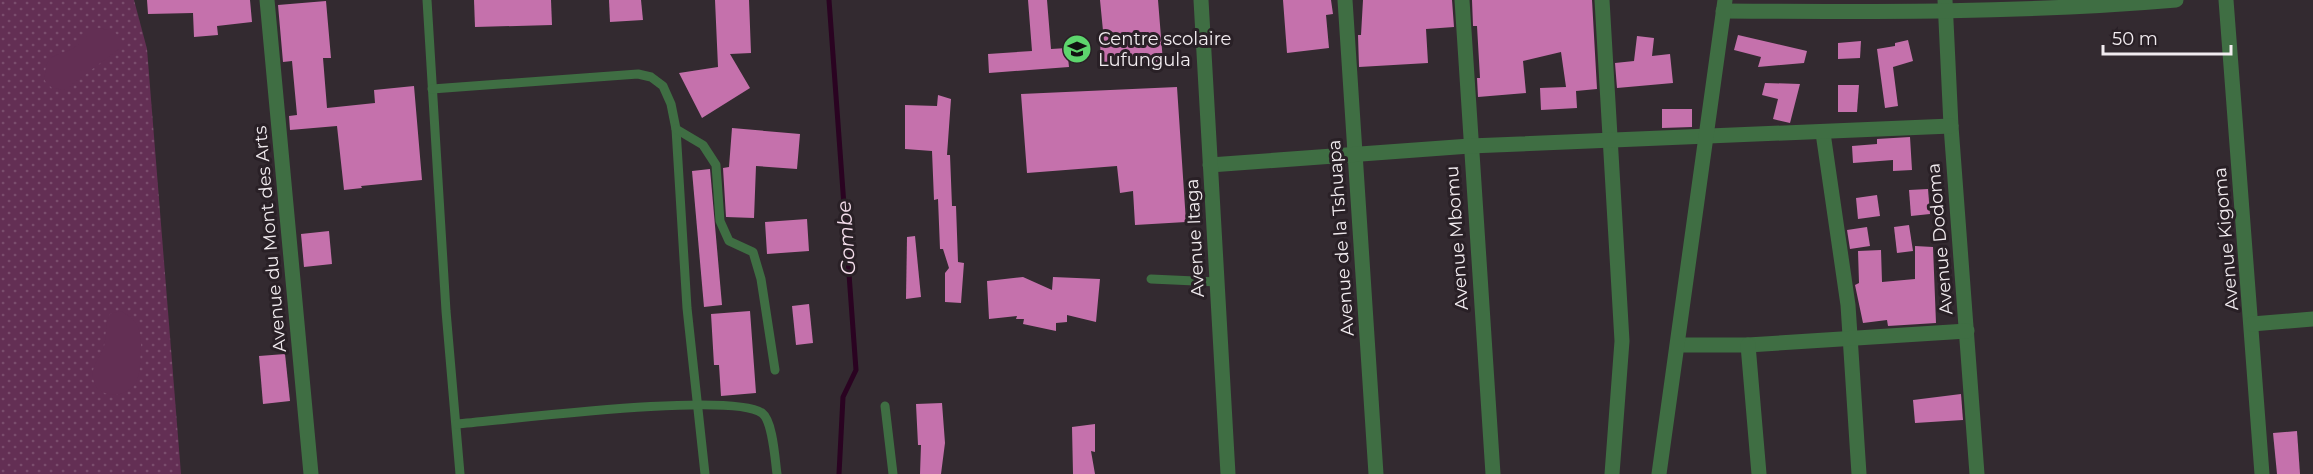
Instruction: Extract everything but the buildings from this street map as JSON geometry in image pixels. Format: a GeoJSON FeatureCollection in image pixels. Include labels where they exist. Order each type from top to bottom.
{"type":"FeatureCollection","features":[{"type":"Feature","properties":{"kind":"street","name":"Avenue du Mont des Arts"},"geometry":{"type":"LineString","coordinates":[[267,0],[311,474]]}},
{"type":"Feature","properties":{"kind":"street","name":"Avenue Itaga"},"geometry":{"type":"LineString","coordinates":[[1201,0],[1228,474]]}},
{"type":"Feature","properties":{"kind":"street","name":"Avenue de la Tshuapa"},"geometry":{"type":"LineString","coordinates":[[1345,0],[1376,474]]}},
{"type":"Feature","properties":{"kind":"street","name":"Avenue Mbomu"},"geometry":{"type":"LineString","coordinates":[[1462,0],[1493,474]]}},
{"type":"Feature","properties":{"kind":"street"},"geometry":{"type":"LineString","coordinates":[[1602,0],[1612,139],[1622,341],[1612,474]]}},
{"type":"Feature","properties":{"kind":"street"},"geometry":{"type":"LineString","coordinates":[[1659,474],[1678,345],[1704,136],[1724,5],[2101,7],[2176,0]]}},
{"type":"Feature","properties":{"kind":"street","name":"Avenue Kigoma"},"geometry":{"type":"LineString","coordinates":[[2226,0],[2262,474]]}},
{"type":"Feature","properties":{"kind":"street","name":"Avenue Dodoma"},"geometry":{"type":"LineString","coordinates":[[1945,7],[1951,126],[1977,474]]}},
{"type":"Feature","properties":{"kind":"street"},"geometry":{"type":"LineString","coordinates":[[1210,165],[1470,146],[1951,126]]}},
{"type":"Feature","properties":{"kind":"street"},"geometry":{"type":"LineString","coordinates":[[1823,133],[1848,305],[1859,474]]}},
{"type":"Feature","properties":{"kind":"street"},"geometry":{"type":"LineString","coordinates":[[2252,324],[2313,319]]}},
{"type":"Feature","properties":{"kind":"street"},"geometry":{"type":"LineString","coordinates":[[1678,345],[1748,345],[1967,331]]}},
{"type":"Feature","properties":{"kind":"street"},"geometry":{"type":"LineString","coordinates":[[1748,345],[1759,474]]}},
{"type":"Feature","properties":{"kind":"lane"},"geometry":{"type":"LineString","coordinates":[[427,0],[446,310],[460,474]]}},
{"type":"Feature","properties":{"kind":"lane"},"geometry":{"type":"LineString","coordinates":[[432,89],[638,74],[651,77],[663,86],[671,104],[676,129],[687,308],[705,474]]}},
{"type":"Feature","properties":{"kind":"lane"},"geometry":{"type":"LineString","coordinates":[[676,129],[703,145],[711,156],[716,165],[720,221],[729,241],[753,252],[761,279],[775,370]]}},
{"type":"Feature","properties":{"kind":"lane"},"geometry":{"type":"LineString","coordinates":[[1151,279],[1217,282]]}},
{"type":"Feature","properties":{"kind":"lane"},"geometry":{"type":"LineString","coordinates":[[457,424],[698,403],[760,412],[768,418],[777,474]]}},
{"type":"Feature","properties":{"kind":"lane"},"geometry":{"type":"LineString","coordinates":[[885,406],[893,474]]}},
{"type":"Feature","properties":{"kind":"shaded area"},"geometry":{"type":"Polygon","coordinates":[[[0,0],[134,0],[147,49],[181,474],[0,474],[0,0]]]}},
{"type":"Feature","properties":{"kind":"shaded area"},"geometry":{"type":"Polygon","coordinates":[[[96,28],[111,30],[120,37],[120,48],[65,90],[52,88],[45,81],[45,71],[50,59],[78,45],[96,28]]]}},
{"type":"Feature","properties":{"kind":"shaded area"},"geometry":{"type":"Polygon","coordinates":[[[120,311],[137,325],[141,341],[137,380],[129,390],[115,395],[96,387],[93,371],[103,350],[110,314],[120,311]]]}},
{"type":"Feature","properties":{"kind":"waterway","name":"Gombe"},"geometry":{"type":"LineString","coordinates":[[829,0],[856,370],[843,397],[839,474]]}},
{"type":"Feature","properties":{"kind":"place","name":"Centre scolaire Lufungula"},"geometry":{"type":"Point","coordinates":[1077,49]}}]}
